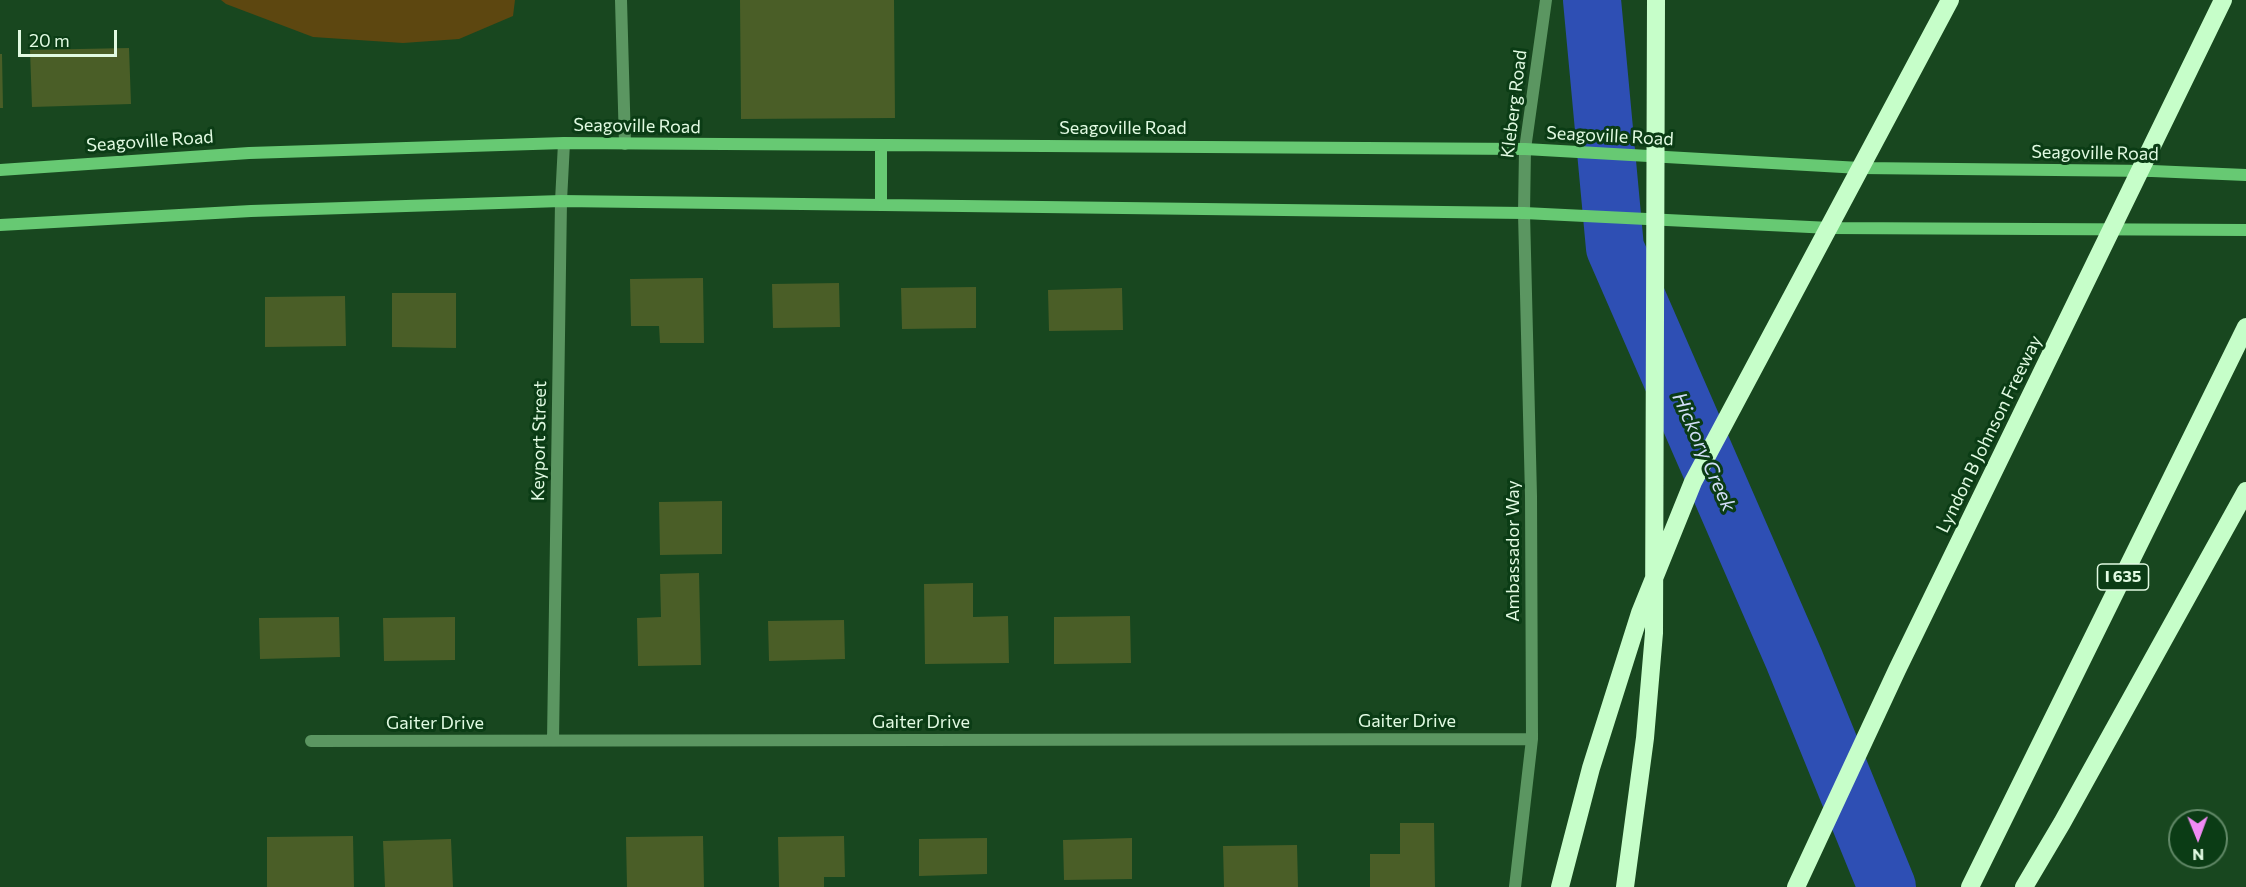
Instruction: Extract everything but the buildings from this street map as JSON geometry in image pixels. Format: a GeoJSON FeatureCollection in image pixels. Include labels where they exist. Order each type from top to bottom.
{"type":"FeatureCollection","features":[{"type":"Feature","properties":{"kind":"highway"},"geometry":{"type":"LineString","coordinates":[[1625,887],[1645,738],[1654,633],[1656,0]]}},
{"type":"Feature","properties":{"kind":"highway"},"geometry":{"type":"LineString","coordinates":[[1560,887],[1591,768],[1636,624],[1693,482],[1950,0]]}},
{"type":"Feature","properties":{"kind":"highway","name":"Lyndon B Johnson Freeway"},"geometry":{"type":"LineString","coordinates":[[1796,887],[1897,670],[2199,54],[2223,0]]}},
{"type":"Feature","properties":{"kind":"highway","name":"I 635"},"geometry":{"type":"LineString","coordinates":[[1970,887],[2246,327]]}},
{"type":"Feature","properties":{"kind":"highway"},"geometry":{"type":"LineString","coordinates":[[2024,887],[2062,823],[2246,491]]}},
{"type":"Feature","properties":{"kind":"main road","name":"Seagoville Road"},"geometry":{"type":"LineString","coordinates":[[0,170],[249,153],[564,143],[1525,149],[1860,168],[2152,171],[2246,175]]}},
{"type":"Feature","properties":{"kind":"main road"},"geometry":{"type":"LineString","coordinates":[[881,145],[881,205]]}},
{"type":"Feature","properties":{"kind":"main road"},"geometry":{"type":"LineString","coordinates":[[0,225],[251,210],[561,201],[1524,213],[1830,228],[2246,230]]}},
{"type":"Feature","properties":{"kind":"street"},"geometry":{"type":"LineString","coordinates":[[621,0],[625,144]]}},
{"type":"Feature","properties":{"kind":"street","name":"Kleberg Road"},"geometry":{"type":"LineString","coordinates":[[1524,213],[1525,149],[1546,0]]}},
{"type":"Feature","properties":{"kind":"street","name":"Keyport Street"},"geometry":{"type":"LineString","coordinates":[[553,740],[561,201],[564,143]]}},
{"type":"Feature","properties":{"kind":"street","name":"Ambassador Way"},"geometry":{"type":"LineString","coordinates":[[1515,887],[1532,739],[1531,485],[1524,213]]}},
{"type":"Feature","properties":{"kind":"street","name":"Gaiter Drive"},"geometry":{"type":"LineString","coordinates":[[311,741],[1532,739]]}},
{"type":"Feature","properties":{"kind":"shaded area"},"geometry":{"type":"Polygon","coordinates":[[[221,0],[515,0],[513,16],[459,39],[403,43],[313,37],[226,4],[221,0]]]}},
{"type":"Feature","properties":{"kind":"waterway","name":"Hickory Creek"},"geometry":{"type":"LineString","coordinates":[[1592,0],[1615,248],[1794,659],[1887,887]]}}]}
